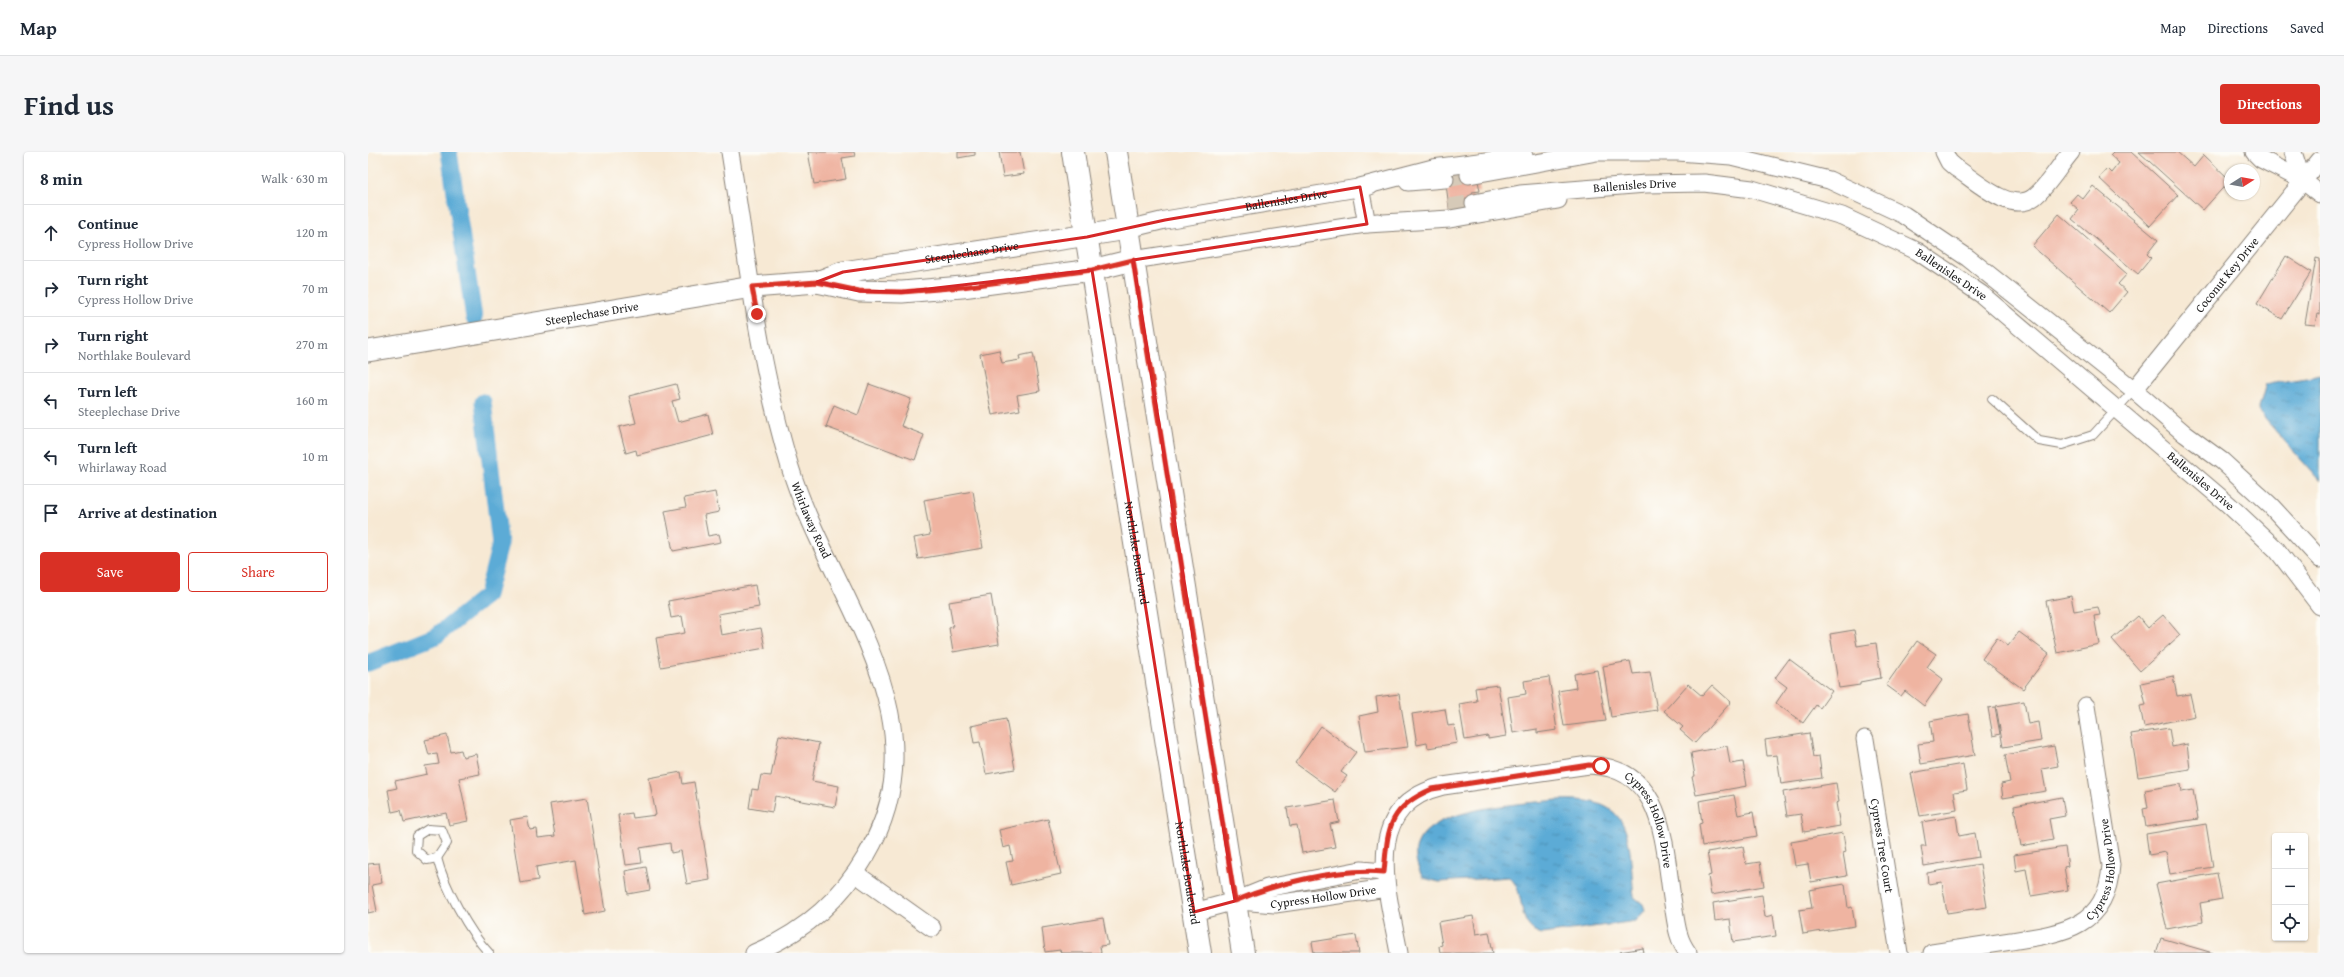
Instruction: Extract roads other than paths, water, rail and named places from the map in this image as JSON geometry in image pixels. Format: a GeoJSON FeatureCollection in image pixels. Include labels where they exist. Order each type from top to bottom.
{"type":"FeatureCollection","features":[{"type":"Feature","properties":{"kind":"main road","name":"Northlake Boulevard"},"geometry":{"type":"LineString","coordinates":[[1073,152],[1200,953]]}},
{"type":"Feature","properties":{"kind":"main road"},"geometry":{"type":"LineString","coordinates":[[1116,152],[1243,953]]}},
{"type":"Feature","properties":{"kind":"street","name":"Whirlaway Road"},"geometry":{"type":"LineString","coordinates":[[730,152],[766,373],[777,422],[791,470],[809,518],[879,668],[893,723],[895,751],[887,807],[878,834],[856,874],[819,915],[796,932],[754,953]]}},
{"type":"Feature","properties":{"kind":"street","name":"Ballenisles Drive"},"geometry":{"type":"LineString","coordinates":[[1469,175],[1597,152],[1678,152],[1731,156],[1829,180],[1904,215],[1968,258],[2134,390],[2185,434],[2222,461],[2271,506],[2320,559]]}},
{"type":"Feature","properties":{"kind":"street"},"geometry":{"type":"LineString","coordinates":[[1367,224],[1360,187],[1433,168],[1505,157],[1597,152]]}},
{"type":"Feature","properties":{"kind":"street"},"geometry":{"type":"LineString","coordinates":[[1944,152],[1949,162],[1956,168],[2006,201],[2017,204],[2034,197],[2071,152]]}},
{"type":"Feature","properties":{"kind":"street"},"geometry":{"type":"LineString","coordinates":[[2254,152],[2261,159],[2302,180],[2320,194]]}},
{"type":"Feature","properties":{"kind":"street"},"geometry":{"type":"LineString","coordinates":[[2293,152],[2302,180]]}},
{"type":"Feature","properties":{"kind":"street","name":"Coconut Key Drive"},"geometry":{"type":"LineString","coordinates":[[2134,390],[2302,180],[2320,160]]}},
{"type":"Feature","properties":{"kind":"street"},"geometry":{"type":"LineString","coordinates":[[1516,167],[1520,194]]}},
{"type":"Feature","properties":{"kind":"street","name":"Ballenisles Drive"},"geometry":{"type":"LineString","coordinates":[[1128,229],[1165,220],[1360,187],[1445,179]]}},
{"type":"Feature","properties":{"kind":"street","name":"Ballenisles Drive"},"geometry":{"type":"LineString","coordinates":[[1474,203],[1520,194],[1611,186],[1704,183],[1752,189],[1842,216],[1917,251],[1981,294],[2228,504],[2277,550],[2320,606]]}},
{"type":"Feature","properties":{"kind":"street"},"geometry":{"type":"LineString","coordinates":[[1367,224],[1450,219],[1561,200],[1611,186]]}},
{"type":"Feature","properties":{"kind":"street"},"geometry":{"type":"LineString","coordinates":[[1133,260],[1367,224],[1449,207]]}},
{"type":"Feature","properties":{"kind":"street","name":"Steeplechase Drive"},"geometry":{"type":"LineString","coordinates":[[817,282],[843,272],[943,256],[1086,237],[1128,229]]}},
{"type":"Feature","properties":{"kind":"street","name":"Steeplechase Drive"},"geometry":{"type":"LineString","coordinates":[[368,351],[752,287],[817,282],[859,291],[902,292],[962,287],[1092,270],[1133,260]]}},
{"type":"Feature","properties":{"kind":"street","name":"Cypress Hollow Drive"},"geometry":{"type":"LineString","coordinates":[[1932,953],[2064,932],[2085,920],[2103,899],[2108,888],[2111,865],[2086,706]]}},
{"type":"Feature","properties":{"kind":"street","name":"Cypress Tree Court"},"geometry":{"type":"LineString","coordinates":[[1865,739],[1899,953]]}},
{"type":"Feature","properties":{"kind":"street","name":"Cypress Hollow Drive"},"geometry":{"type":"LineString","coordinates":[[1399,953],[1386,880],[1384,851],[1389,828],[1402,808],[1420,794],[1443,786],[1589,765],[1616,770],[1637,782],[1652,800],[1656,811],[1677,929],[1688,953]]}},
{"type":"Feature","properties":{"kind":"street","name":"Cypress Hollow Drive"},"geometry":{"type":"LineString","coordinates":[[1194,912],[1235,901],[1267,888],[1361,870],[1386,880]]}},
{"type":"Feature","properties":{"kind":"street"},"geometry":{"type":"LineString","coordinates":[[856,874],[932,928]]}},
{"type":"Feature","properties":{"kind":"lane"},"geometry":{"type":"LineString","coordinates":[[1992,399],[2039,441],[2062,445],[2093,435],[2134,390]]}},
{"type":"Feature","properties":{"kind":"lane"},"geometry":{"type":"LineString","coordinates":[[437,858],[440,869],[470,929],[489,953]]}},
{"type":"Feature","properties":{"kind":"water"},"geometry":{"type":"Polygon","coordinates":[[[2320,374],[2320,481],[2258,411],[2266,384],[2320,374]]]}},
{"type":"Feature","properties":{"kind":"water"},"geometry":{"type":"Polygon","coordinates":[[[1557,800],[1582,800],[1601,805],[1614,813],[1622,824],[1628,838],[1634,897],[1643,904],[1645,910],[1636,921],[1542,934],[1533,930],[1528,924],[1524,917],[1515,883],[1509,877],[1439,882],[1423,878],[1416,854],[1422,837],[1438,823],[1460,814],[1487,808],[1557,800]]]}},
{"type":"Feature","properties":{"kind":"waterway"},"geometry":{"type":"LineString","coordinates":[[449,152],[474,318]]}},
{"type":"Feature","properties":{"kind":"waterway"},"geometry":{"type":"LineString","coordinates":[[368,663],[436,636],[487,595],[500,544],[483,402]]}},
{"type":"Feature","properties":{"kind":"tunnel"},"geometry":{"type":"LineString","coordinates":[[1445,179],[1469,175]]}},
{"type":"Feature","properties":{"kind":"tunnel"},"geometry":{"type":"LineString","coordinates":[[1449,207],[1474,203]]}}]}
